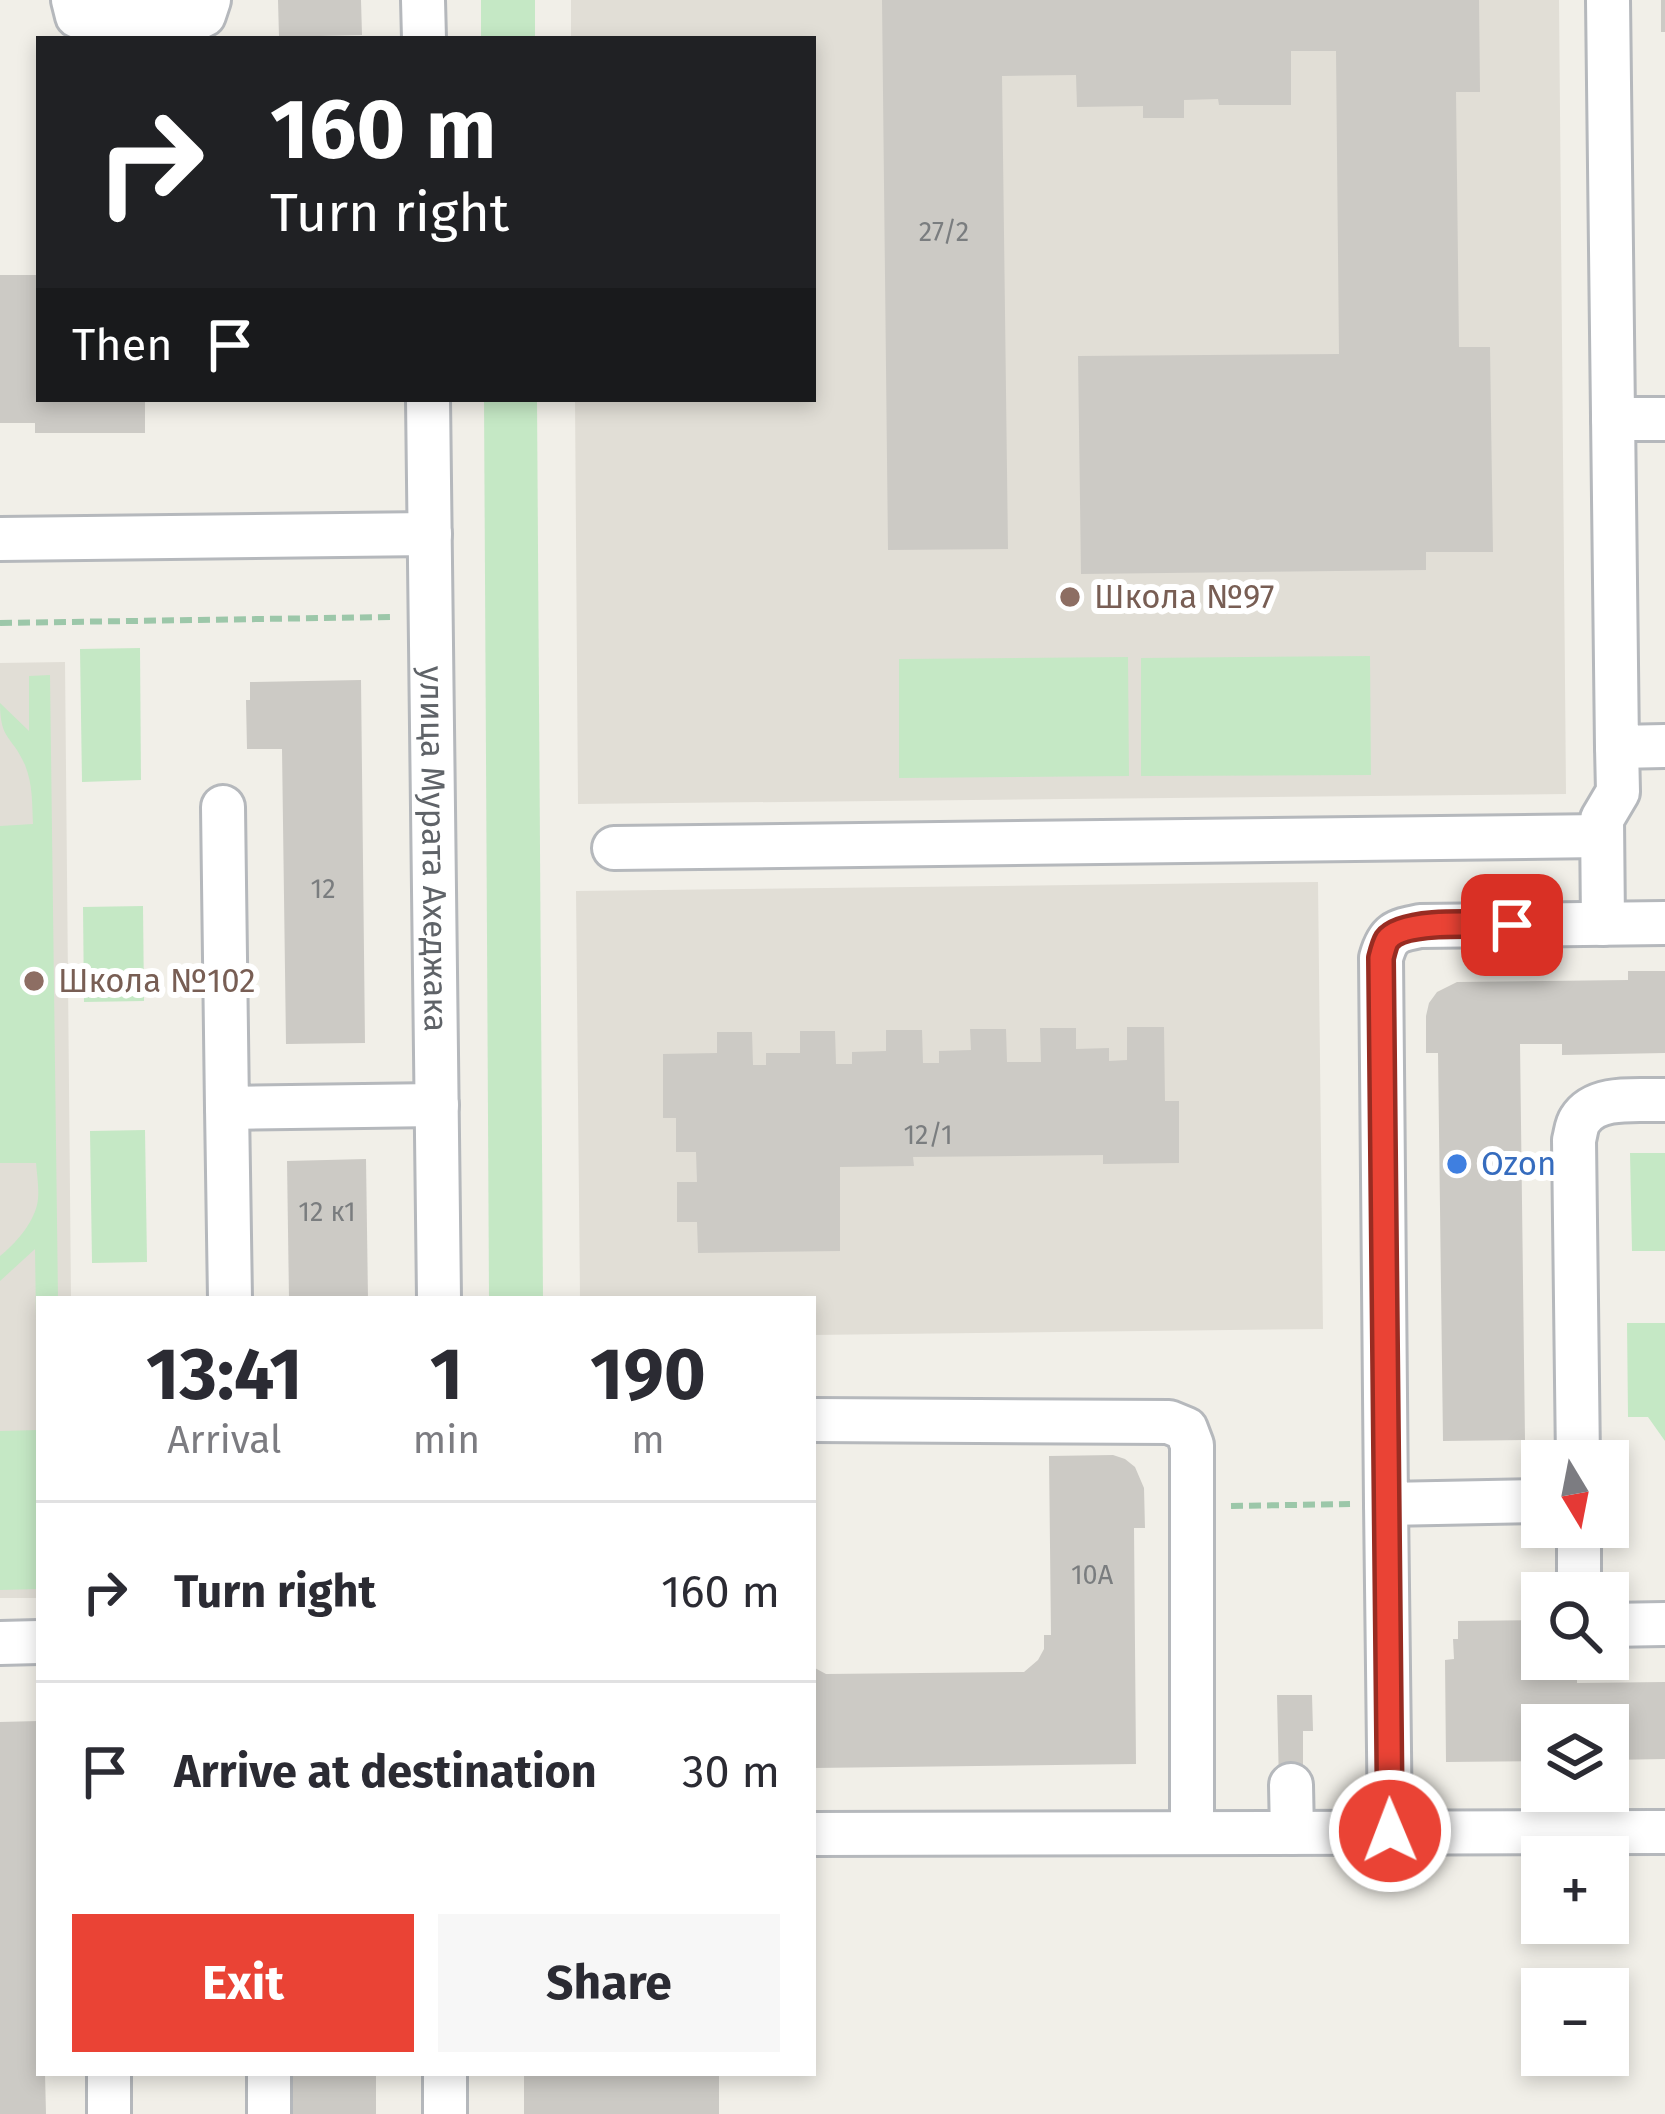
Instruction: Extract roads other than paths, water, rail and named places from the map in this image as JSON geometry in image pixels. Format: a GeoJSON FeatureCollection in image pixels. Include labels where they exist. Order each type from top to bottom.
{"type":"FeatureCollection","features":[{"type":"Feature","properties":{"kind":"street"},"geometry":{"type":"LineString","coordinates":[[73,0],[77,16],[88,21],[194,20],[204,15],[209,0]]}},
{"type":"Feature","properties":{"kind":"street"},"geometry":{"type":"LineString","coordinates":[[423,0],[424,36]]}},
{"type":"Feature","properties":{"kind":"street"},"geometry":{"type":"LineString","coordinates":[[1603,924],[1602,819],[1618,792],[1608,0]]}},
{"type":"Feature","properties":{"kind":"street","name":"улица Мурата Ахеджака"},"geometry":{"type":"LineString","coordinates":[[428,402],[439,1296]]}},
{"type":"Feature","properties":{"kind":"street"},"geometry":{"type":"LineString","coordinates":[[1613,419],[1665,418]]}},
{"type":"Feature","properties":{"kind":"street"},"geometry":{"type":"LineString","coordinates":[[0,539],[430,534]]}},
{"type":"Feature","properties":{"kind":"street"},"geometry":{"type":"LineString","coordinates":[[1617,747],[1665,746]]}},
{"type":"Feature","properties":{"kind":"street"},"geometry":{"type":"LineString","coordinates":[[224,807],[230,1296]]}},
{"type":"Feature","properties":{"kind":"street"},"geometry":{"type":"LineString","coordinates":[[614,848],[1603,836]]}},
{"type":"Feature","properties":{"kind":"street"},"geometry":{"type":"LineString","coordinates":[[1390,1831],[1381,958],[1386,941],[1399,930],[1420,926],[1665,923]]}},
{"type":"Feature","properties":{"kind":"street"},"geometry":{"type":"LineString","coordinates":[[1578,1440],[1574,1140],[1580,1119],[1596,1106],[1665,1100]]}},
{"type":"Feature","properties":{"kind":"street"},"geometry":{"type":"LineString","coordinates":[[227,1108],[436,1106]]}},
{"type":"Feature","properties":{"kind":"street"},"geometry":{"type":"LineString","coordinates":[[816,1420],[1169,1422],[1186,1429],[1192,1444],[1192,1833]]}},
{"type":"Feature","properties":{"kind":"street"},"geometry":{"type":"LineString","coordinates":[[1385,1504],[1521,1501]]}},
{"type":"Feature","properties":{"kind":"street"},"geometry":{"type":"LineString","coordinates":[[1629,1625],[1665,1624]]}},
{"type":"Feature","properties":{"kind":"street"},"geometry":{"type":"LineString","coordinates":[[0,1643],[36,1642]]}},
{"type":"Feature","properties":{"kind":"street"},"geometry":{"type":"LineString","coordinates":[[1291,1785],[1292,1833]]}},
{"type":"Feature","properties":{"kind":"street"},"geometry":{"type":"LineString","coordinates":[[816,1834],[1665,1832]]}},
{"type":"Feature","properties":{"kind":"street"},"geometry":{"type":"LineString","coordinates":[[109,2076],[109,2114]]}},
{"type":"Feature","properties":{"kind":"street"},"geometry":{"type":"LineString","coordinates":[[269,2076],[269,2114]]}},
{"type":"Feature","properties":{"kind":"street"},"geometry":{"type":"LineString","coordinates":[[445,2076],[445,2114]]}},
{"type":"Feature","properties":{"kind":"place","name":"Школа №97"},"geometry":{"type":"Point","coordinates":[1070,597]}},
{"type":"Feature","properties":{"kind":"place","name":"Школа №102"},"geometry":{"type":"Point","coordinates":[34,981]}},
{"type":"Feature","properties":{"kind":"place","name":"Ozon"},"geometry":{"type":"Point","coordinates":[1457,1164]}}]}
